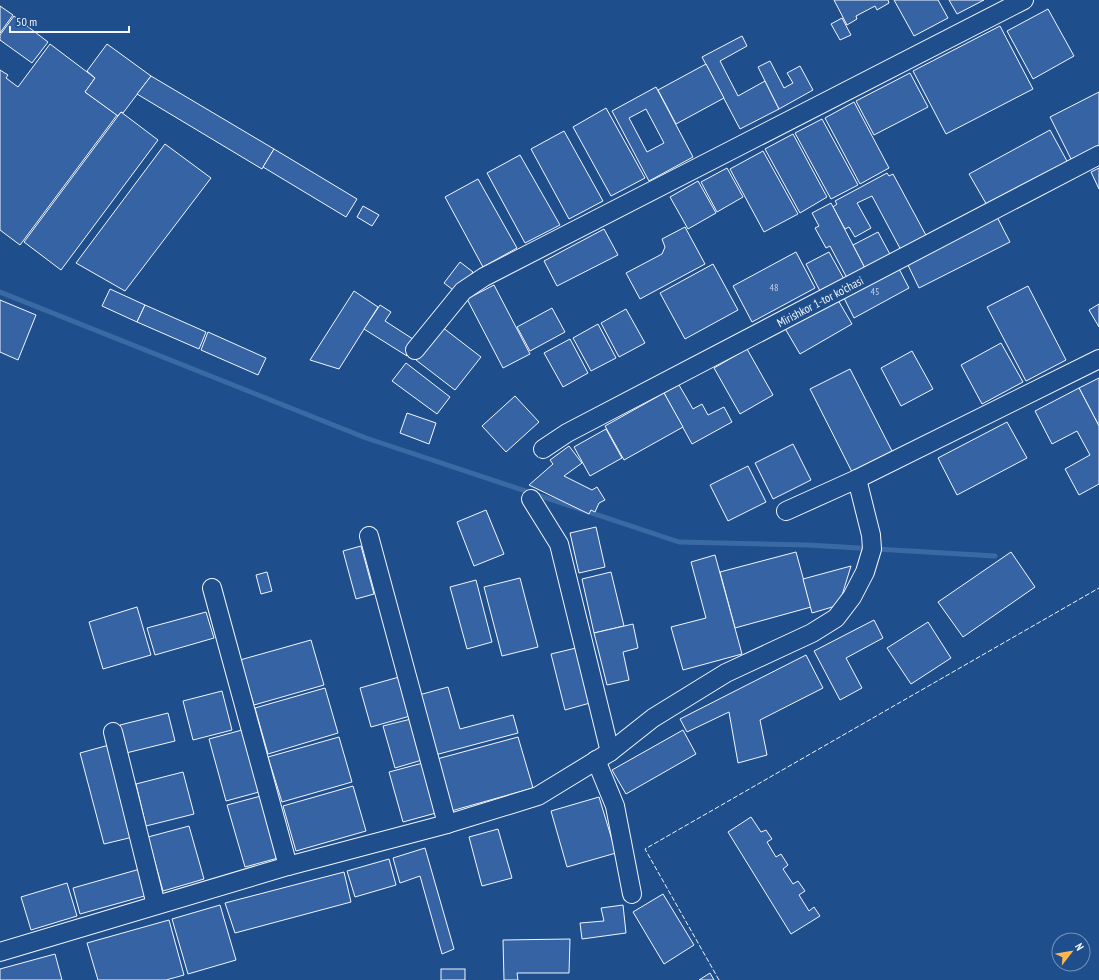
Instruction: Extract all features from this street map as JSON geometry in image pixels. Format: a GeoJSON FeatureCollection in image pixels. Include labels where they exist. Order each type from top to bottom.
{"type":"FeatureCollection","features":[{"type":"Feature","properties":{"kind":"street"},"geometry":{"type":"LineString","coordinates":[[415,350],[463,291],[484,277],[1024,0]]}},
{"type":"Feature","properties":{"kind":"street","name":"Mirishkor 1-tor ko'chasi"},"geometry":{"type":"LineString","coordinates":[[543,449],[574,429],[1099,155]]}},
{"type":"Feature","properties":{"kind":"street"},"geometry":{"type":"LineString","coordinates":[[786,511],[856,479],[1099,359]]}},
{"type":"Feature","properties":{"kind":"street"},"geometry":{"type":"LineString","coordinates":[[0,952],[288,866],[446,824],[538,796],[603,756],[653,718],[726,673],[812,633],[836,618],[852,598],[865,572],[872,549],[871,535],[856,479]]}},
{"type":"Feature","properties":{"kind":"street"},"geometry":{"type":"LineString","coordinates":[[531,499],[559,544],[603,756],[616,806],[632,894]]}},
{"type":"Feature","properties":{"kind":"street"},"geometry":{"type":"LineString","coordinates":[[369,536],[446,824]]}},
{"type":"Feature","properties":{"kind":"street"},"geometry":{"type":"LineString","coordinates":[[212,588],[288,866]]}},
{"type":"Feature","properties":{"kind":"street"},"geometry":{"type":"LineString","coordinates":[[113,732],[156,905]]}},
{"type":"Feature","properties":{"kind":"building"},"geometry":{"type":"Polygon","coordinates":[[[834,0],[888,0],[889,3],[877,10],[875,6],[856,16],[857,19],[847,25],[834,0]]]}},
{"type":"Feature","properties":{"kind":"building"},"geometry":{"type":"Polygon","coordinates":[[[894,0],[938,0],[948,18],[914,36],[894,0]]]}},
{"type":"Feature","properties":{"kind":"building"},"geometry":{"type":"Polygon","coordinates":[[[949,0],[984,0],[957,14],[949,0]]]}},
{"type":"Feature","properties":{"kind":"building"},"geometry":{"type":"Polygon","coordinates":[[[0,6],[13,15],[0,33],[0,6]]]}},
{"type":"Feature","properties":{"kind":"building"},"geometry":{"type":"Polygon","coordinates":[[[1048,9],[1074,56],[1033,79],[1007,31],[1048,9]]]}},
{"type":"Feature","properties":{"kind":"building"},"geometry":{"type":"Polygon","coordinates":[[[14,16],[48,42],[32,63],[0,40],[0,35],[14,16]]]}},
{"type":"Feature","properties":{"kind":"building"},"geometry":{"type":"Polygon","coordinates":[[[842,18],[851,35],[840,40],[831,24],[842,18]]]}},
{"type":"Feature","properties":{"kind":"building"},"geometry":{"type":"Polygon","coordinates":[[[1000,26],[1033,89],[946,134],[913,71],[1000,26]]]}},
{"type":"Feature","properties":{"kind":"building"},"geometry":{"type":"Polygon","coordinates":[[[742,36],[747,46],[720,61],[738,96],[765,81],[779,109],[740,129],[702,57],[742,36]]]}},
{"type":"Feature","properties":{"kind":"building"},"geometry":{"type":"Polygon","coordinates":[[[50,44],[95,78],[85,92],[117,115],[20,245],[0,230],[0,70],[8,75],[6,78],[18,87],[50,44]]]}},
{"type":"Feature","properties":{"kind":"building"},"geometry":{"type":"Polygon","coordinates":[[[107,44],[151,76],[123,113],[121,112],[118,116],[85,92],[95,78],[87,71],[107,44]]]}},
{"type":"Feature","properties":{"kind":"building"},"geometry":{"type":"Polygon","coordinates":[[[770,61],[784,88],[793,83],[787,73],[800,66],[813,90],[779,109],[758,67],[770,61]]]}},
{"type":"Feature","properties":{"kind":"building"},"geometry":{"type":"Polygon","coordinates":[[[706,64],[724,98],[676,124],[658,90],[706,64]]]}},
{"type":"Feature","properties":{"kind":"building"},"geometry":{"type":"Polygon","coordinates":[[[910,73],[928,107],[874,135],[856,101],[910,73]]]}},
{"type":"Feature","properties":{"kind":"building"},"geometry":{"type":"Polygon","coordinates":[[[151,76],[274,149],[262,169],[137,94],[151,76]]]}},
{"type":"Feature","properties":{"kind":"building"},"geometry":{"type":"Polygon","coordinates":[[[656,87],[693,157],[649,181],[612,111],[656,87]],[[646,109],[629,118],[647,152],[664,143],[646,109]]]}},
{"type":"Feature","properties":{"kind":"building"},"geometry":{"type":"Polygon","coordinates":[[[1099,92],[1099,147],[1072,161],[1050,117],[1099,92]]]}},
{"type":"Feature","properties":{"kind":"building"},"geometry":{"type":"Polygon","coordinates":[[[854,102],[889,168],[860,184],[825,118],[854,102]]]}},
{"type":"Feature","properties":{"kind":"building"},"geometry":{"type":"Polygon","coordinates":[[[606,108],[645,178],[611,196],[573,127],[606,108]]]}},
{"type":"Feature","properties":{"kind":"building"},"geometry":{"type":"Polygon","coordinates":[[[121,112],[158,140],[61,270],[24,242],[121,112]]]}},
{"type":"Feature","properties":{"kind":"building"},"geometry":{"type":"Polygon","coordinates":[[[822,119],[858,185],[831,199],[795,133],[822,119]]]}},
{"type":"Feature","properties":{"kind":"building"},"geometry":{"type":"Polygon","coordinates":[[[1050,130],[1068,163],[988,207],[969,174],[1050,130]]]}},
{"type":"Feature","properties":{"kind":"building"},"geometry":{"type":"Polygon","coordinates":[[[564,131],[603,201],[569,219],[531,149],[564,131]]]}},
{"type":"Feature","properties":{"kind":"building"},"geometry":{"type":"Polygon","coordinates":[[[793,134],[827,197],[800,213],[765,149],[793,134]]]}},
{"type":"Feature","properties":{"kind":"building"},"geometry":{"type":"Polygon","coordinates":[[[165,144],[211,178],[125,291],[76,263],[165,144]]]}},
{"type":"Feature","properties":{"kind":"building"},"geometry":{"type":"Polygon","coordinates":[[[274,149],[357,199],[346,217],[263,167],[274,149]]]}},
{"type":"Feature","properties":{"kind":"building"},"geometry":{"type":"Polygon","coordinates":[[[763,151],[798,214],[764,232],[730,169],[763,151]]]}},
{"type":"Feature","properties":{"kind":"building"},"geometry":{"type":"Polygon","coordinates":[[[520,155],[560,225],[525,243],[487,173],[520,155]]]}},
{"type":"Feature","properties":{"kind":"building"},"geometry":{"type":"Polygon","coordinates":[[[727,168],[743,197],[717,212],[701,182],[727,168]]]}},
{"type":"Feature","properties":{"kind":"building"},"geometry":{"type":"Polygon","coordinates":[[[1099,168],[1099,189],[1091,172],[1099,168]]]}},
{"type":"Feature","properties":{"kind":"building"},"geometry":{"type":"Polygon","coordinates":[[[887,173],[889,176],[893,174],[928,239],[902,252],[872,196],[857,203],[871,228],[855,237],[849,227],[845,229],[833,207],[837,204],[835,201],[887,173]]]}},
{"type":"Feature","properties":{"kind":"building"},"geometry":{"type":"Polygon","coordinates":[[[478,179],[517,248],[483,267],[445,197],[478,179]]]}},
{"type":"Feature","properties":{"kind":"building"},"geometry":{"type":"Polygon","coordinates":[[[698,181],[716,213],[688,229],[670,197],[698,181]]]}},
{"type":"Feature","properties":{"kind":"building"},"geometry":{"type":"Polygon","coordinates":[[[831,203],[865,268],[847,278],[830,246],[826,248],[815,228],[819,226],[812,213],[831,203]]]}},
{"type":"Feature","properties":{"kind":"building"},"geometry":{"type":"Polygon","coordinates":[[[363,206],[379,215],[372,226],[357,217],[363,206]]]}},
{"type":"Feature","properties":{"kind":"building"},"geometry":{"type":"Polygon","coordinates":[[[996,215],[1010,242],[919,288],[906,261],[996,215]]]}},
{"type":"Feature","properties":{"kind":"building"},"geometry":{"type":"Polygon","coordinates":[[[685,227],[705,264],[640,299],[626,273],[662,254],[665,247],[662,239],[685,227]]]}},
{"type":"Feature","properties":{"kind":"building"},"geometry":{"type":"Polygon","coordinates":[[[604,229],[618,255],[557,286],[544,261],[604,229]]]}},
{"type":"Feature","properties":{"kind":"building"},"geometry":{"type":"Polygon","coordinates":[[[878,232],[892,258],[865,268],[853,245],[878,232]]]}},
{"type":"Feature","properties":{"kind":"building"},"geometry":{"type":"Polygon","coordinates":[[[796,252],[815,288],[752,322],[733,286],[796,252]]]}},
{"type":"Feature","properties":{"kind":"building"},"geometry":{"type":"Polygon","coordinates":[[[829,252],[844,279],[820,291],[806,264],[829,252]]]}},
{"type":"Feature","properties":{"kind":"building"},"geometry":{"type":"Polygon","coordinates":[[[460,262],[473,272],[457,293],[444,283],[460,262]]]}},
{"type":"Feature","properties":{"kind":"building"},"geometry":{"type":"Polygon","coordinates":[[[713,264],[738,310],[685,339],[660,293],[713,264]]]}},
{"type":"Feature","properties":{"kind":"building"},"geometry":{"type":"Polygon","coordinates":[[[897,265],[909,288],[854,318],[842,294],[897,265]]]}},
{"type":"Feature","properties":{"kind":"building"},"geometry":{"type":"Polygon","coordinates":[[[494,285],[530,354],[503,368],[467,299],[494,285]]]}},
{"type":"Feature","properties":{"kind":"building"},"geometry":{"type":"Polygon","coordinates":[[[1028,286],[1066,360],[1026,381],[987,307],[1028,286]]]}},
{"type":"Feature","properties":{"kind":"building"},"geometry":{"type":"Polygon","coordinates":[[[110,289],[145,305],[137,322],[102,306],[110,289]]]}},
{"type":"Feature","properties":{"kind":"building"},"geometry":{"type":"Polygon","coordinates":[[[354,291],[378,307],[339,369],[310,360],[354,291]]]}},
{"type":"Feature","properties":{"kind":"building"},"geometry":{"type":"Polygon","coordinates":[[[835,295],[852,324],[800,354],[783,325],[835,295]]]}},
{"type":"Feature","properties":{"kind":"building"},"geometry":{"type":"Polygon","coordinates":[[[0,300],[36,315],[18,360],[0,352],[0,300]]]}},
{"type":"Feature","properties":{"kind":"building"},"geometry":{"type":"Polygon","coordinates":[[[1099,304],[1099,327],[1089,310],[1099,304]]]}},
{"type":"Feature","properties":{"kind":"building"},"geometry":{"type":"Polygon","coordinates":[[[145,305],[206,332],[199,349],[137,322],[145,305]]]}},
{"type":"Feature","properties":{"kind":"building"},"geometry":{"type":"Polygon","coordinates":[[[380,305],[391,312],[385,321],[416,341],[407,356],[364,329],[380,305]]]}},
{"type":"Feature","properties":{"kind":"building"},"geometry":{"type":"Polygon","coordinates":[[[552,308],[565,332],[530,351],[517,327],[552,308]]]}},
{"type":"Feature","properties":{"kind":"building"},"geometry":{"type":"Polygon","coordinates":[[[626,309],[645,343],[619,357],[601,323],[626,309]]]}},
{"type":"Feature","properties":{"kind":"building"},"geometry":{"type":"Polygon","coordinates":[[[598,324],[616,358],[591,371],[573,338],[598,324]]]}},
{"type":"Feature","properties":{"kind":"building"},"geometry":{"type":"Polygon","coordinates":[[[442,327],[481,357],[455,390],[416,360],[442,327]]]}},
{"type":"Feature","properties":{"kind":"building"},"geometry":{"type":"Polygon","coordinates":[[[208,332],[266,358],[258,375],[201,350],[208,332]]]}},
{"type":"Feature","properties":{"kind":"building"},"geometry":{"type":"Polygon","coordinates":[[[570,339],[588,373],[563,387],[544,353],[570,339]]]}},
{"type":"Feature","properties":{"kind":"building"},"geometry":{"type":"Polygon","coordinates":[[[1001,343],[1023,382],[982,404],[961,365],[1001,343]]]}},
{"type":"Feature","properties":{"kind":"building"},"geometry":{"type":"Polygon","coordinates":[[[747,349],[773,395],[740,414],[714,368],[747,349]]]}},
{"type":"Feature","properties":{"kind":"building"},"geometry":{"type":"Polygon","coordinates":[[[912,351],[933,389],[901,406],[881,368],[912,351]]]}},
{"type":"Feature","properties":{"kind":"building"},"geometry":{"type":"Polygon","coordinates":[[[406,363],[450,397],[437,414],[392,381],[406,363]]]}},
{"type":"Feature","properties":{"kind":"building"},"geometry":{"type":"Polygon","coordinates":[[[850,369],[892,451],[852,472],[810,389],[850,369]]]}},
{"type":"Feature","properties":{"kind":"building"},"geometry":{"type":"Polygon","coordinates":[[[1099,378],[1099,426],[1079,388],[1099,378]]]}},
{"type":"Feature","properties":{"kind":"building"},"geometry":{"type":"Polygon","coordinates":[[[679,385],[693,409],[702,404],[708,415],[724,407],[732,422],[692,444],[664,393],[679,385]]]}},
{"type":"Feature","properties":{"kind":"building"},"geometry":{"type":"Polygon","coordinates":[[[1079,388],[1099,426],[1099,484],[1079,495],[1065,469],[1090,455],[1077,431],[1052,444],[1035,411],[1079,388]]]}},
{"type":"Feature","properties":{"kind":"building"},"geometry":{"type":"Polygon","coordinates":[[[664,393],[683,427],[624,460],[605,426],[664,393]]]}},
{"type":"Feature","properties":{"kind":"building"},"geometry":{"type":"Polygon","coordinates":[[[515,396],[539,422],[506,452],[482,426],[515,396]]]}},
{"type":"Feature","properties":{"kind":"building"},"geometry":{"type":"Polygon","coordinates":[[[407,413],[436,423],[429,444],[400,433],[407,413]]]}},
{"type":"Feature","properties":{"kind":"building"},"geometry":{"type":"Polygon","coordinates":[[[1007,422],[1027,458],[957,495],[938,458],[1007,422]]]}},
{"type":"Feature","properties":{"kind":"building"},"geometry":{"type":"Polygon","coordinates":[[[606,429],[622,458],[590,476],[574,447],[606,429]]]}},
{"type":"Feature","properties":{"kind":"building"},"geometry":{"type":"Polygon","coordinates":[[[793,444],[811,480],[773,499],[755,463],[793,444]]]}},
{"type":"Feature","properties":{"kind":"building"},"geometry":{"type":"Polygon","coordinates":[[[569,446],[582,463],[564,476],[592,490],[597,487],[605,500],[599,503],[595,512],[591,510],[589,514],[529,485],[553,464],[550,460],[569,446]]]}},
{"type":"Feature","properties":{"kind":"building"},"geometry":{"type":"Polygon","coordinates":[[[748,466],[766,502],[728,521],[710,485],[748,466]]]}},
{"type":"Feature","properties":{"kind":"building"},"geometry":{"type":"Polygon","coordinates":[[[486,510],[504,554],[474,566],[457,522],[486,510]]]}},
{"type":"Feature","properties":{"kind":"building"},"geometry":{"type":"Polygon","coordinates":[[[596,527],[605,567],[579,573],[570,533],[596,527]]]}},
{"type":"Feature","properties":{"kind":"building"},"geometry":{"type":"Polygon","coordinates":[[[361,546],[374,594],[356,599],[343,551],[361,546]]]}},
{"type":"Feature","properties":{"kind":"building"},"geometry":{"type":"Polygon","coordinates":[[[796,552],[811,607],[735,628],[720,572],[796,552]]]}},
{"type":"Feature","properties":{"kind":"building"},"geometry":{"type":"Polygon","coordinates":[[[1011,552],[1035,587],[963,637],[938,602],[1011,552]]]}},
{"type":"Feature","properties":{"kind":"building"},"geometry":{"type":"Polygon","coordinates":[[[715,555],[742,654],[683,670],[671,627],[706,618],[691,562],[715,555]]]}},
{"type":"Feature","properties":{"kind":"building"},"geometry":{"type":"Polygon","coordinates":[[[851,566],[839,605],[812,613],[803,579],[851,566]]]}},
{"type":"Feature","properties":{"kind":"building"},"geometry":{"type":"Polygon","coordinates":[[[267,572],[272,591],[261,594],[256,575],[267,572]]]}},
{"type":"Feature","properties":{"kind":"building"},"geometry":{"type":"Polygon","coordinates":[[[611,572],[624,626],[594,633],[582,579],[611,572]]]}},
{"type":"Feature","properties":{"kind":"building"},"geometry":{"type":"Polygon","coordinates":[[[520,578],[538,647],[502,656],[484,587],[520,578]]]}},
{"type":"Feature","properties":{"kind":"building"},"geometry":{"type":"Polygon","coordinates":[[[476,580],[492,642],[467,649],[450,587],[476,580]]]}},
{"type":"Feature","properties":{"kind":"building"},"geometry":{"type":"Polygon","coordinates":[[[137,607],[151,655],[103,669],[89,622],[137,607]]]}},
{"type":"Feature","properties":{"kind":"building"},"geometry":{"type":"Polygon","coordinates":[[[206,612],[214,638],[155,655],[147,628],[206,612]]]}},
{"type":"Feature","properties":{"kind":"building"},"geometry":{"type":"Polygon","coordinates":[[[874,620],[883,638],[846,658],[862,688],[840,700],[814,651],[874,620]]]}},
{"type":"Feature","properties":{"kind":"building"},"geometry":{"type":"Polygon","coordinates":[[[928,622],[951,658],[911,684],[887,648],[928,622]]]}},
{"type":"Feature","properties":{"kind":"building"},"geometry":{"type":"Polygon","coordinates":[[[633,624],[638,648],[623,652],[629,680],[607,685],[594,633],[633,624]]]}},
{"type":"Feature","properties":{"kind":"building"},"geometry":{"type":"Polygon","coordinates":[[[311,640],[324,685],[254,705],[240,660],[311,640]]]}},
{"type":"Feature","properties":{"kind":"building"},"geometry":{"type":"Polygon","coordinates":[[[576,648],[590,703],[565,710],[551,654],[576,648]]]}},
{"type":"Feature","properties":{"kind":"building"},"geometry":{"type":"Polygon","coordinates":[[[806,655],[823,688],[760,720],[767,755],[738,763],[729,712],[687,732],[680,719],[806,655]]]}},
{"type":"Feature","properties":{"kind":"building"},"geometry":{"type":"Polygon","coordinates":[[[399,677],[410,716],[371,727],[360,688],[399,677]]]}},
{"type":"Feature","properties":{"kind":"building"},"geometry":{"type":"Polygon","coordinates":[[[448,687],[460,729],[513,715],[518,733],[435,755],[419,695],[448,687]]]}},
{"type":"Feature","properties":{"kind":"building"},"geometry":{"type":"Polygon","coordinates":[[[325,688],[338,733],[268,754],[255,708],[325,688]]]}},
{"type":"Feature","properties":{"kind":"building"},"geometry":{"type":"Polygon","coordinates":[[[222,691],[232,730],[193,740],[183,701],[222,691]]]}},
{"type":"Feature","properties":{"kind":"building"},"geometry":{"type":"Polygon","coordinates":[[[168,713],[175,741],[126,753],[120,725],[168,713]]]}},
{"type":"Feature","properties":{"kind":"building"},"geometry":{"type":"Polygon","coordinates":[[[411,719],[422,760],[395,768],[383,726],[411,719]]]}},
{"type":"Feature","properties":{"kind":"building"},"geometry":{"type":"Polygon","coordinates":[[[242,730],[259,792],[226,801],[209,739],[242,730]]]}},
{"type":"Feature","properties":{"kind":"building"},"geometry":{"type":"Polygon","coordinates":[[[683,730],[696,754],[626,794],[612,770],[683,730]]]}},
{"type":"Feature","properties":{"kind":"building"},"geometry":{"type":"Polygon","coordinates":[[[339,737],[352,782],[282,802],[268,757],[339,737]]]}},
{"type":"Feature","properties":{"kind":"building"},"geometry":{"type":"Polygon","coordinates":[[[518,737],[533,788],[451,811],[437,759],[518,737]]]}},
{"type":"Feature","properties":{"kind":"building"},"geometry":{"type":"Polygon","coordinates":[[[109,745],[133,837],[104,844],[80,753],[109,745]]]}},
{"type":"Feature","properties":{"kind":"building"},"geometry":{"type":"Polygon","coordinates":[[[423,763],[436,813],[403,822],[389,772],[423,763]]]}},
{"type":"Feature","properties":{"kind":"building"},"geometry":{"type":"Polygon","coordinates":[[[183,772],[194,814],[146,826],[136,784],[183,772]]]}},
{"type":"Feature","properties":{"kind":"building"},"geometry":{"type":"Polygon","coordinates":[[[353,786],[366,831],[296,851],[283,806],[353,786]]]}},
{"type":"Feature","properties":{"kind":"building"},"geometry":{"type":"Polygon","coordinates":[[[261,796],[278,858],[245,867],[227,805],[261,796]]]}},
{"type":"Feature","properties":{"kind":"building"},"geometry":{"type":"Polygon","coordinates":[[[599,797],[616,853],[567,867],[551,811],[599,797]]]}},
{"type":"Feature","properties":{"kind":"building"},"geometry":{"type":"Polygon","coordinates":[[[751,817],[761,832],[766,830],[772,839],[767,842],[776,857],[781,854],[788,865],[783,869],[793,884],[798,881],[805,891],[799,895],[809,911],[814,907],[820,916],[791,934],[728,832],[751,817]]]}},
{"type":"Feature","properties":{"kind":"building"},"geometry":{"type":"Polygon","coordinates":[[[189,826],[204,879],[163,891],[148,837],[189,826]]]}},
{"type":"Feature","properties":{"kind":"building"},"geometry":{"type":"Polygon","coordinates":[[[498,829],[512,878],[482,886],[469,837],[498,829]]]}},
{"type":"Feature","properties":{"kind":"building"},"geometry":{"type":"Polygon","coordinates":[[[425,848],[454,949],[442,954],[420,876],[400,883],[393,858],[425,848]]]}},
{"type":"Feature","properties":{"kind":"building"},"geometry":{"type":"Polygon","coordinates":[[[389,859],[396,885],[355,897],[347,871],[389,859]]]}},
{"type":"Feature","properties":{"kind":"building"},"geometry":{"type":"Polygon","coordinates":[[[140,869],[148,895],[80,914],[73,888],[140,869]]]}},
{"type":"Feature","properties":{"kind":"building"},"geometry":{"type":"Polygon","coordinates":[[[344,872],[351,902],[235,933],[225,903],[344,872]]]}},
{"type":"Feature","properties":{"kind":"building"},"geometry":{"type":"Polygon","coordinates":[[[67,883],[77,916],[31,930],[21,897],[67,883]]]}},
{"type":"Feature","properties":{"kind":"building"},"geometry":{"type":"Polygon","coordinates":[[[663,894],[694,945],[664,964],[633,912],[663,894]]]}},
{"type":"Feature","properties":{"kind":"building"},"geometry":{"type":"Polygon","coordinates":[[[220,905],[236,960],[188,974],[172,919],[220,905]]]}},
{"type":"Feature","properties":{"kind":"building"},"geometry":{"type":"Polygon","coordinates":[[[623,905],[626,933],[582,939],[580,923],[604,921],[601,908],[623,905]]]}},
{"type":"Feature","properties":{"kind":"building"},"geometry":{"type":"Polygon","coordinates":[[[169,920],[184,975],[166,980],[98,980],[87,943],[169,920]]]}},
{"type":"Feature","properties":{"kind":"building"},"geometry":{"type":"Polygon","coordinates":[[[570,939],[569,973],[517,973],[518,980],[504,980],[503,940],[570,939]]]}},
{"type":"Feature","properties":{"kind":"building"},"geometry":{"type":"Polygon","coordinates":[[[55,954],[62,980],[0,980],[0,969],[55,954]]]}},
{"type":"Feature","properties":{"kind":"building"},"geometry":{"type":"Polygon","coordinates":[[[441,969],[465,969],[465,980],[441,980],[441,969]]]}},
{"type":"Feature","properties":{"kind":"building"},"geometry":{"type":"Polygon","coordinates":[[[710,973],[714,980],[699,980],[710,973]]]}},
{"type":"Feature","properties":{"kind":"waterway"},"geometry":{"type":"LineString","coordinates":[[0,292],[366,438],[679,542],[808,545],[995,556]]}},
{"type":"Feature","properties":{"kind":"fence"},"geometry":{"type":"LineString","coordinates":[[719,980],[645,849],[1099,588]]}}]}
